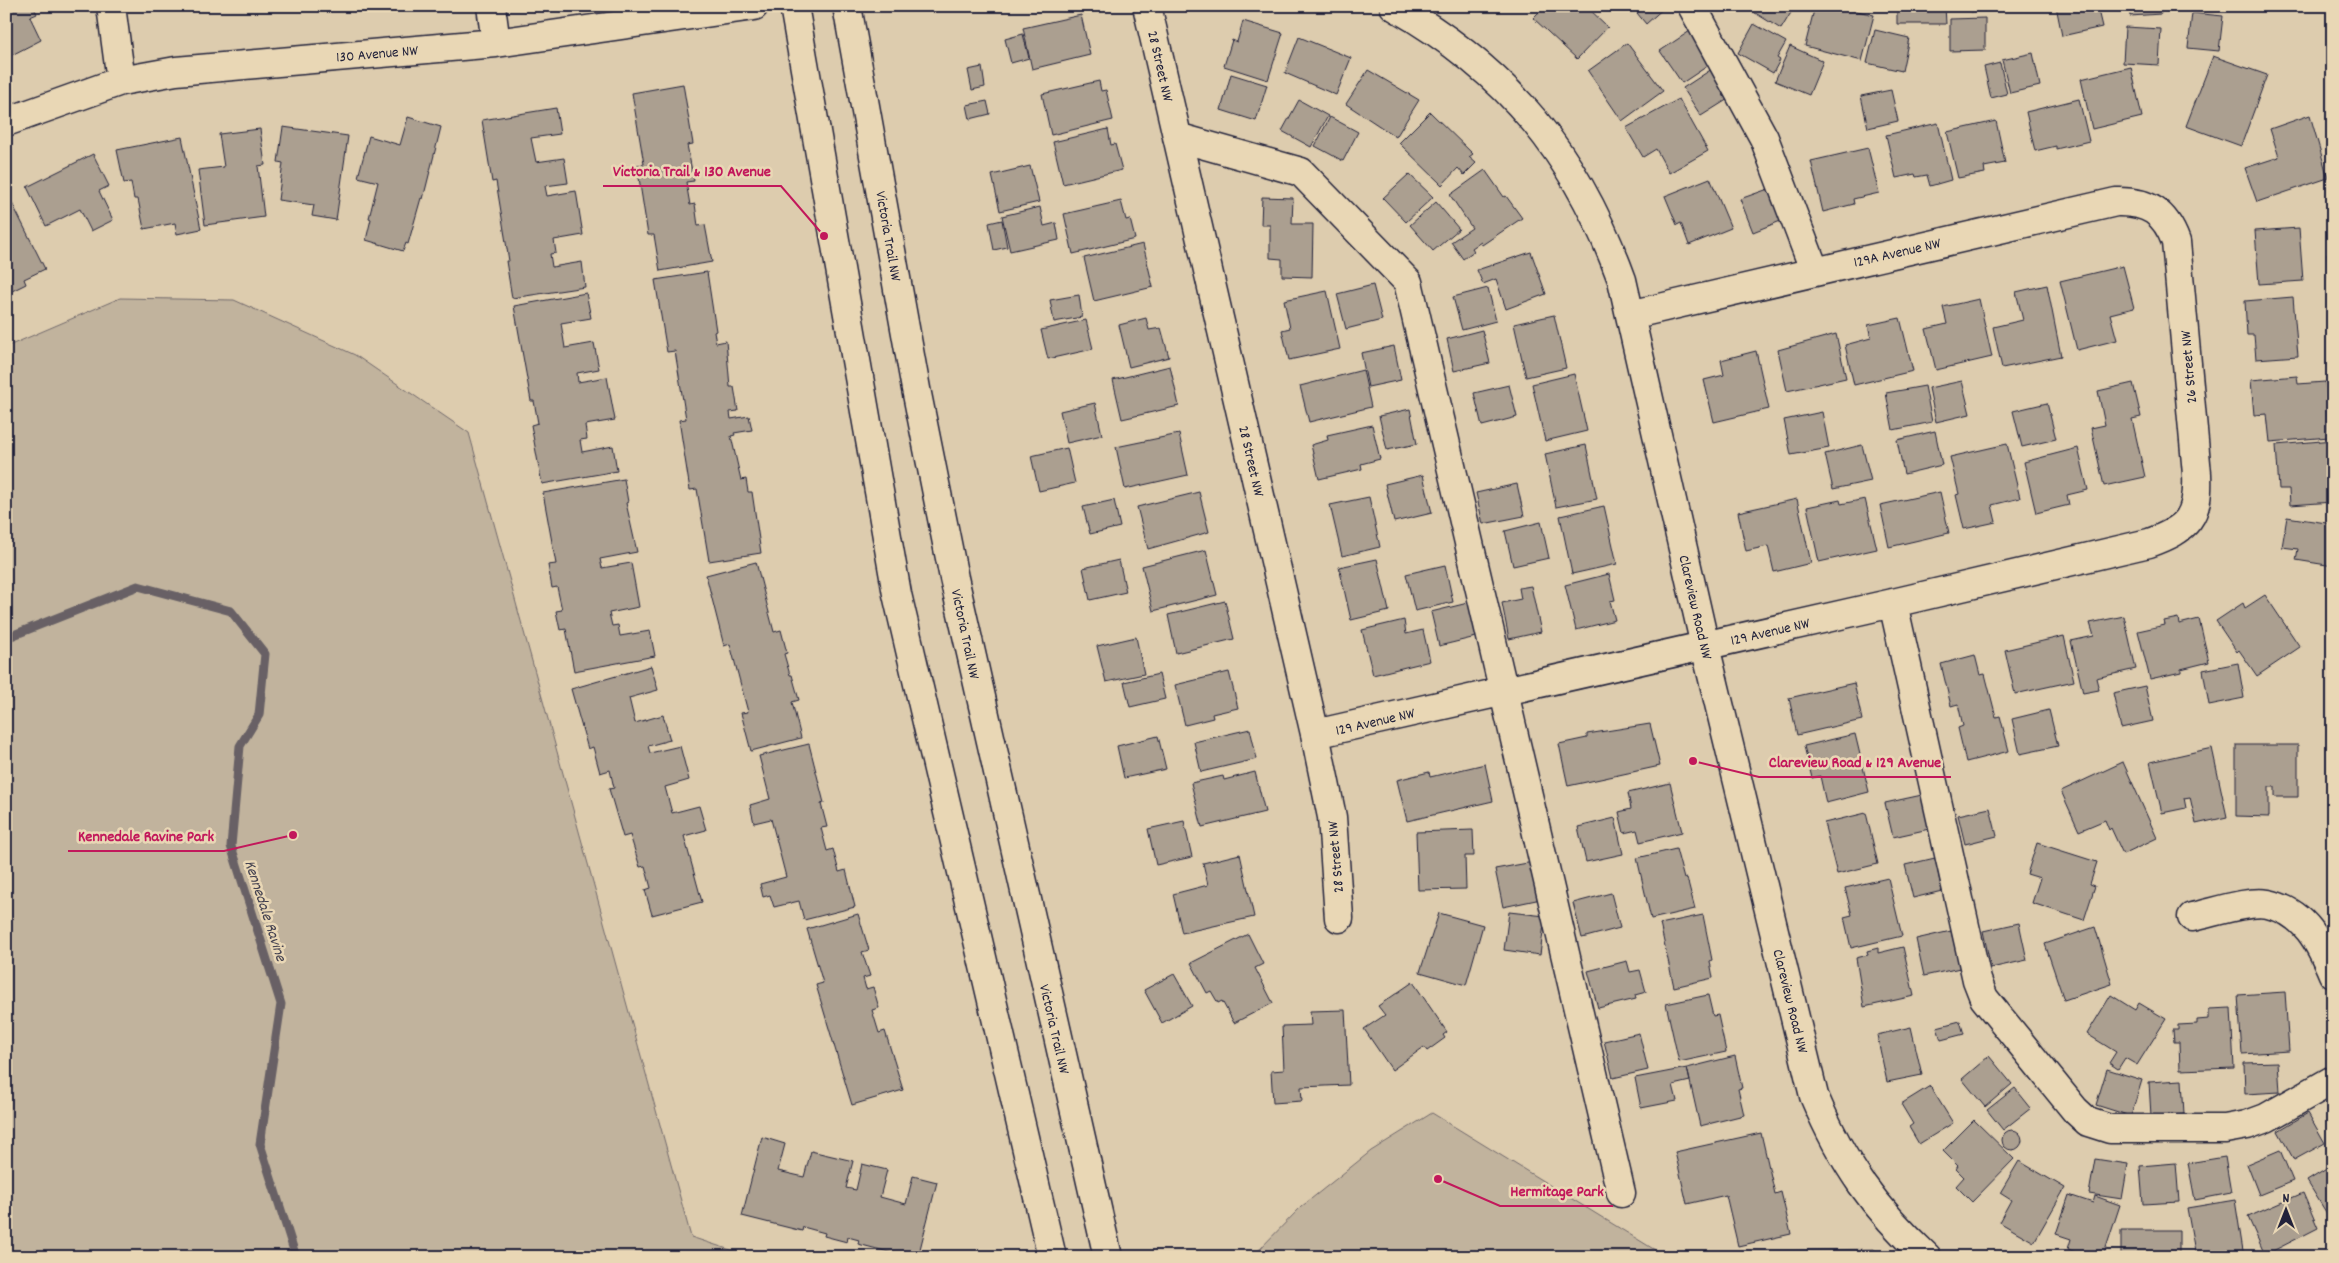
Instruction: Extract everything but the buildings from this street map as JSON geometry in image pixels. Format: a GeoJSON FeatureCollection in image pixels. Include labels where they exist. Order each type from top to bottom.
{"type":"FeatureCollection","features":[{"type":"Feature","properties":{"kind":"street"},"geometry":{"type":"LineString","coordinates":[[111,6],[121,81]]}},
{"type":"Feature","properties":{"kind":"street"},"geometry":{"type":"LineString","coordinates":[[490,6],[496,43]]}},
{"type":"Feature","properties":{"kind":"street","name":"130 Avenue NW"},"geometry":{"type":"LineString","coordinates":[[6,122],[121,81],[176,71],[496,43],[754,6]]}},
{"type":"Feature","properties":{"kind":"street"},"geometry":{"type":"LineString","coordinates":[[794,6],[897,594],[1052,1257]]}},
{"type":"Feature","properties":{"kind":"street","name":"Victoria Trail NW"},"geometry":{"type":"LineString","coordinates":[[847,6],[916,389],[954,578],[1108,1257]]}},
{"type":"Feature","properties":{"kind":"street","name":"28 Street NW"},"geometry":{"type":"LineString","coordinates":[[1147,6],[1315,734],[1332,817],[1340,918]]}},
{"type":"Feature","properties":{"kind":"street","name":"Clareview Road NW"},"geometry":{"type":"LineString","coordinates":[[1394,6],[1449,41],[1489,73],[1519,102],[1570,167],[1608,241],[1622,280],[1705,646],[1814,1096],[1830,1133],[1849,1168],[1878,1207],[1899,1231],[1927,1257]]}},
{"type":"Feature","properties":{"kind":"street"},"geometry":{"type":"LineString","coordinates":[[1692,6],[1764,138],[1815,272]]}},
{"type":"Feature","properties":{"kind":"street"},"geometry":{"type":"LineString","coordinates":[[1177,137],[1302,172],[1408,282],[1621,1193]]}},
{"type":"Feature","properties":{"kind":"street","name":"129A Avenue NW"},"geometry":{"type":"LineString","coordinates":[[1630,315],[2116,202],[2133,201],[2149,207],[2162,216]]}},
{"type":"Feature","properties":{"kind":"street","name":"26 Street NW"},"geometry":{"type":"LineString","coordinates":[[2162,216],[2171,227],[2179,257],[2198,481],[2195,505],[2189,520]]}},
{"type":"Feature","properties":{"kind":"street","name":"129 Avenue NW"},"geometry":{"type":"LineString","coordinates":[[1315,734],[2149,543],[2169,536],[2181,529],[2189,520]]}},
{"type":"Feature","properties":{"kind":"street"},"geometry":{"type":"LineString","coordinates":[[1893,603],[1977,980],[1984,998],[2075,1110],[2088,1122],[2110,1129],[2225,1129],[2248,1125],[2266,1118],[2333,1080]]}},
{"type":"Feature","properties":{"kind":"street"},"geometry":{"type":"LineString","coordinates":[[2192,917],[2242,906],[2268,904],[2287,912],[2309,927],[2320,944],[2333,974]]}},
{"type":"Feature","properties":{"kind":"shaded area"},"geometry":{"type":"Polygon","coordinates":[[[120,298],[234,300],[355,355],[469,433],[691,1237],[752,1257],[6,1257],[6,347],[120,298]]]}},
{"type":"Feature","properties":{"kind":"shaded area"},"geometry":{"type":"Polygon","coordinates":[[[1432,1113],[1660,1253],[1874,1249],[1882,1257],[1252,1257],[1301,1207],[1371,1151],[1432,1113]]]}},
{"type":"Feature","properties":{"kind":"waterway","name":"Kennedale Ravine"},"geometry":{"type":"LineString","coordinates":[[6,638],[138,586],[231,611],[265,654],[259,715],[240,746],[231,846],[281,1004],[260,1144],[296,1257]]}},
{"type":"Feature","properties":{"kind":"place","name":"Victoria Trail & 130 Avenue"},"geometry":{"type":"Point","coordinates":[824,236]}},
{"type":"Feature","properties":{"kind":"place","name":"Clareview Road & 129 Avenue"},"geometry":{"type":"Point","coordinates":[1693,761]}},
{"type":"Feature","properties":{"kind":"place","name":"Kennedale Ravine Park"},"geometry":{"type":"Point","coordinates":[293,835]}},
{"type":"Feature","properties":{"kind":"place","name":"Hermitage Park"},"geometry":{"type":"Point","coordinates":[1438,1179]}}]}
